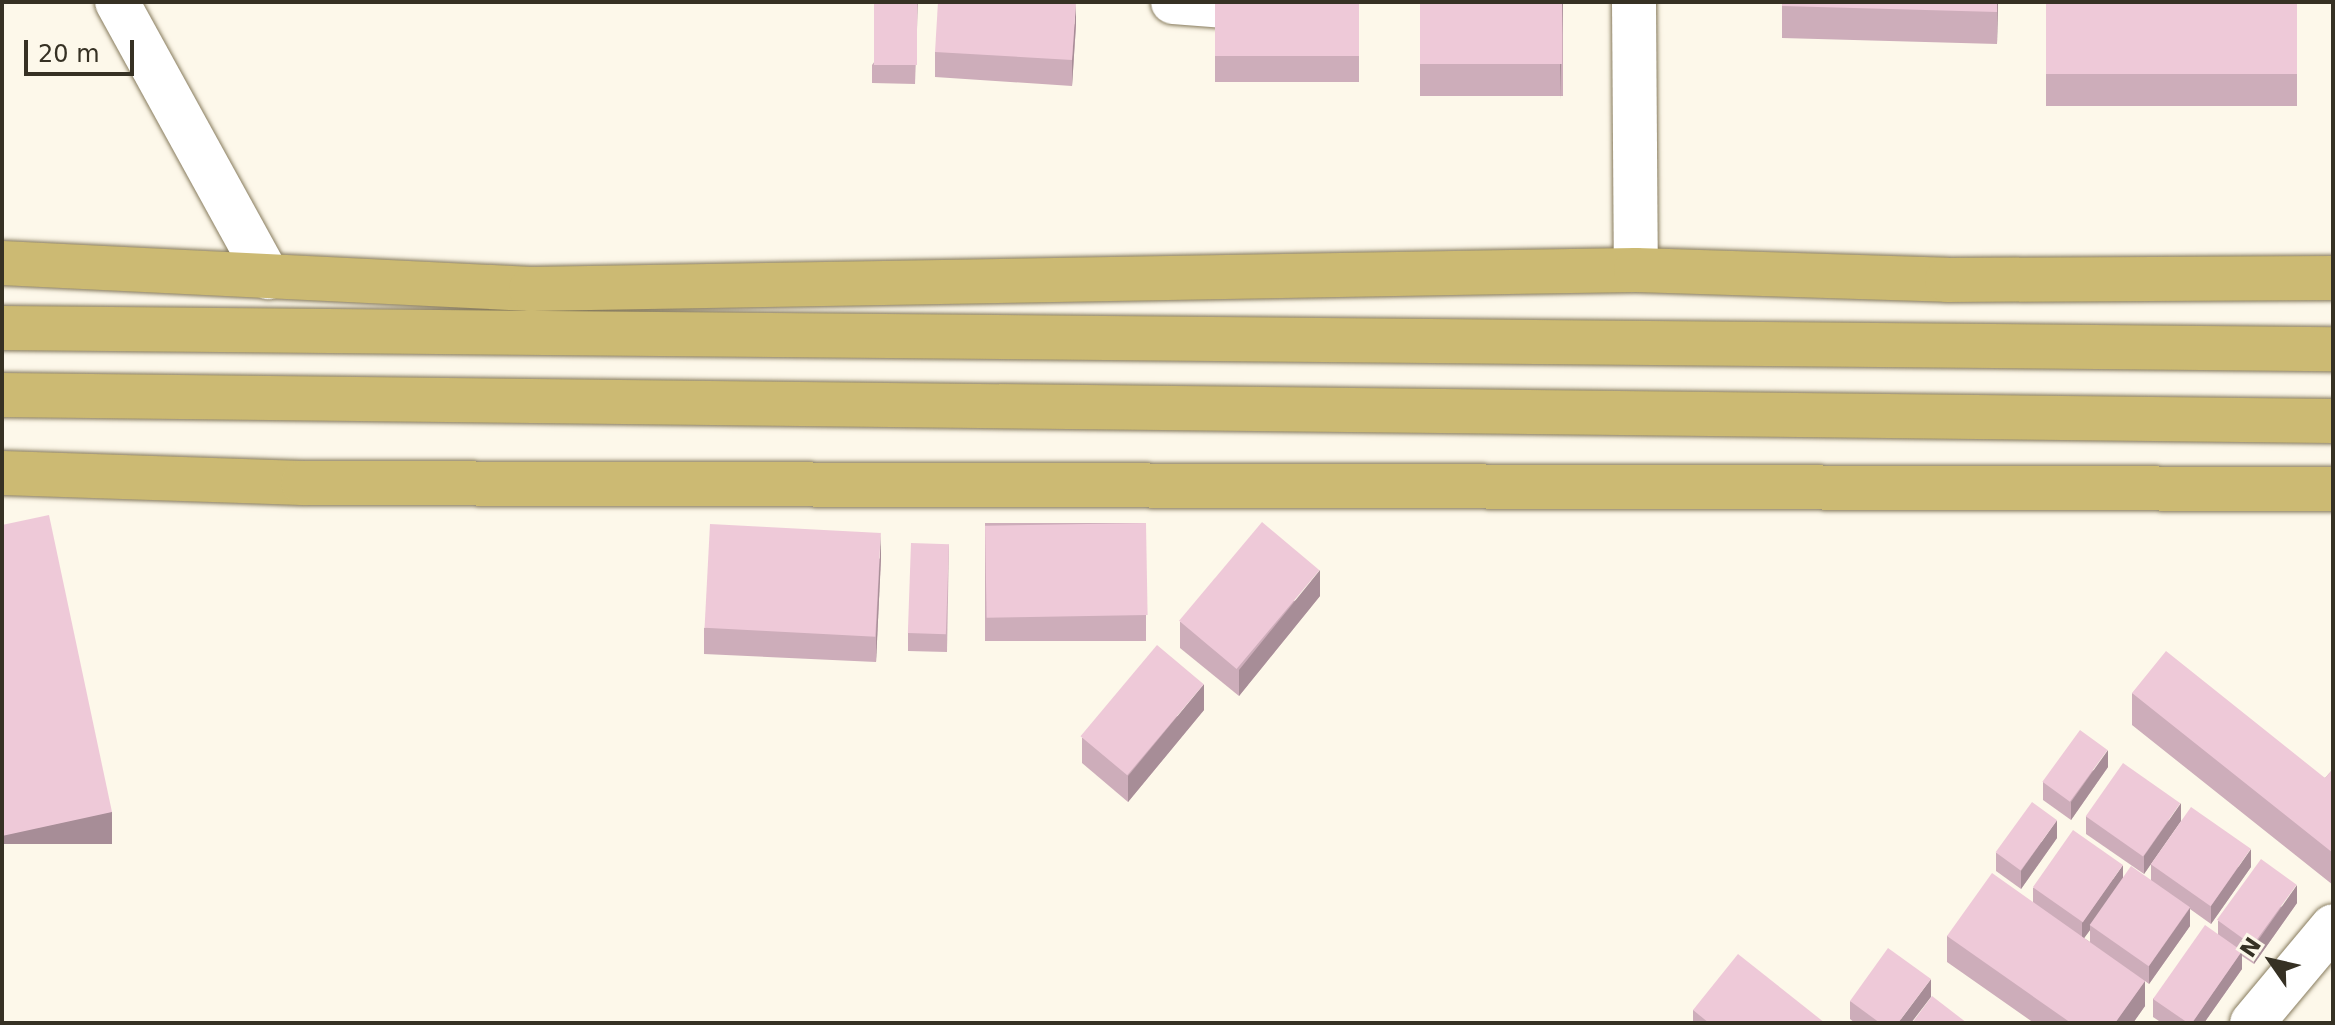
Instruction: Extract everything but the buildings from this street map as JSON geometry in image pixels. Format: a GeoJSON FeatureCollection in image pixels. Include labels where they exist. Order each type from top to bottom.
{"type":"FeatureCollection","features":[{"type":"Feature","properties":{"kind":"highway"},"geometry":{"type":"LineString","coordinates":[[2,263],[531,289],[1636,270],[1947,280],[2333,278]]}},
{"type":"Feature","properties":{"kind":"highway"},"geometry":{"type":"LineString","coordinates":[[2,328],[2333,349]]}},
{"type":"Feature","properties":{"kind":"highway"},"geometry":{"type":"LineString","coordinates":[[2,395],[2333,421]]}},
{"type":"Feature","properties":{"kind":"highway"},"geometry":{"type":"LineString","coordinates":[[2,473],[319,483],[2333,489]]}},
{"type":"Feature","properties":{"kind":"street"},"geometry":{"type":"LineString","coordinates":[[117,2],[268,277]]}},
{"type":"Feature","properties":{"kind":"street"},"geometry":{"type":"LineString","coordinates":[[1173,2],[1236,7]]}},
{"type":"Feature","properties":{"kind":"street"},"geometry":{"type":"LineString","coordinates":[[1634,2],[1636,270]]}},
{"type":"Feature","properties":{"kind":"street"},"geometry":{"type":"LineString","coordinates":[[2252,1023],[2333,926]]}}]}
